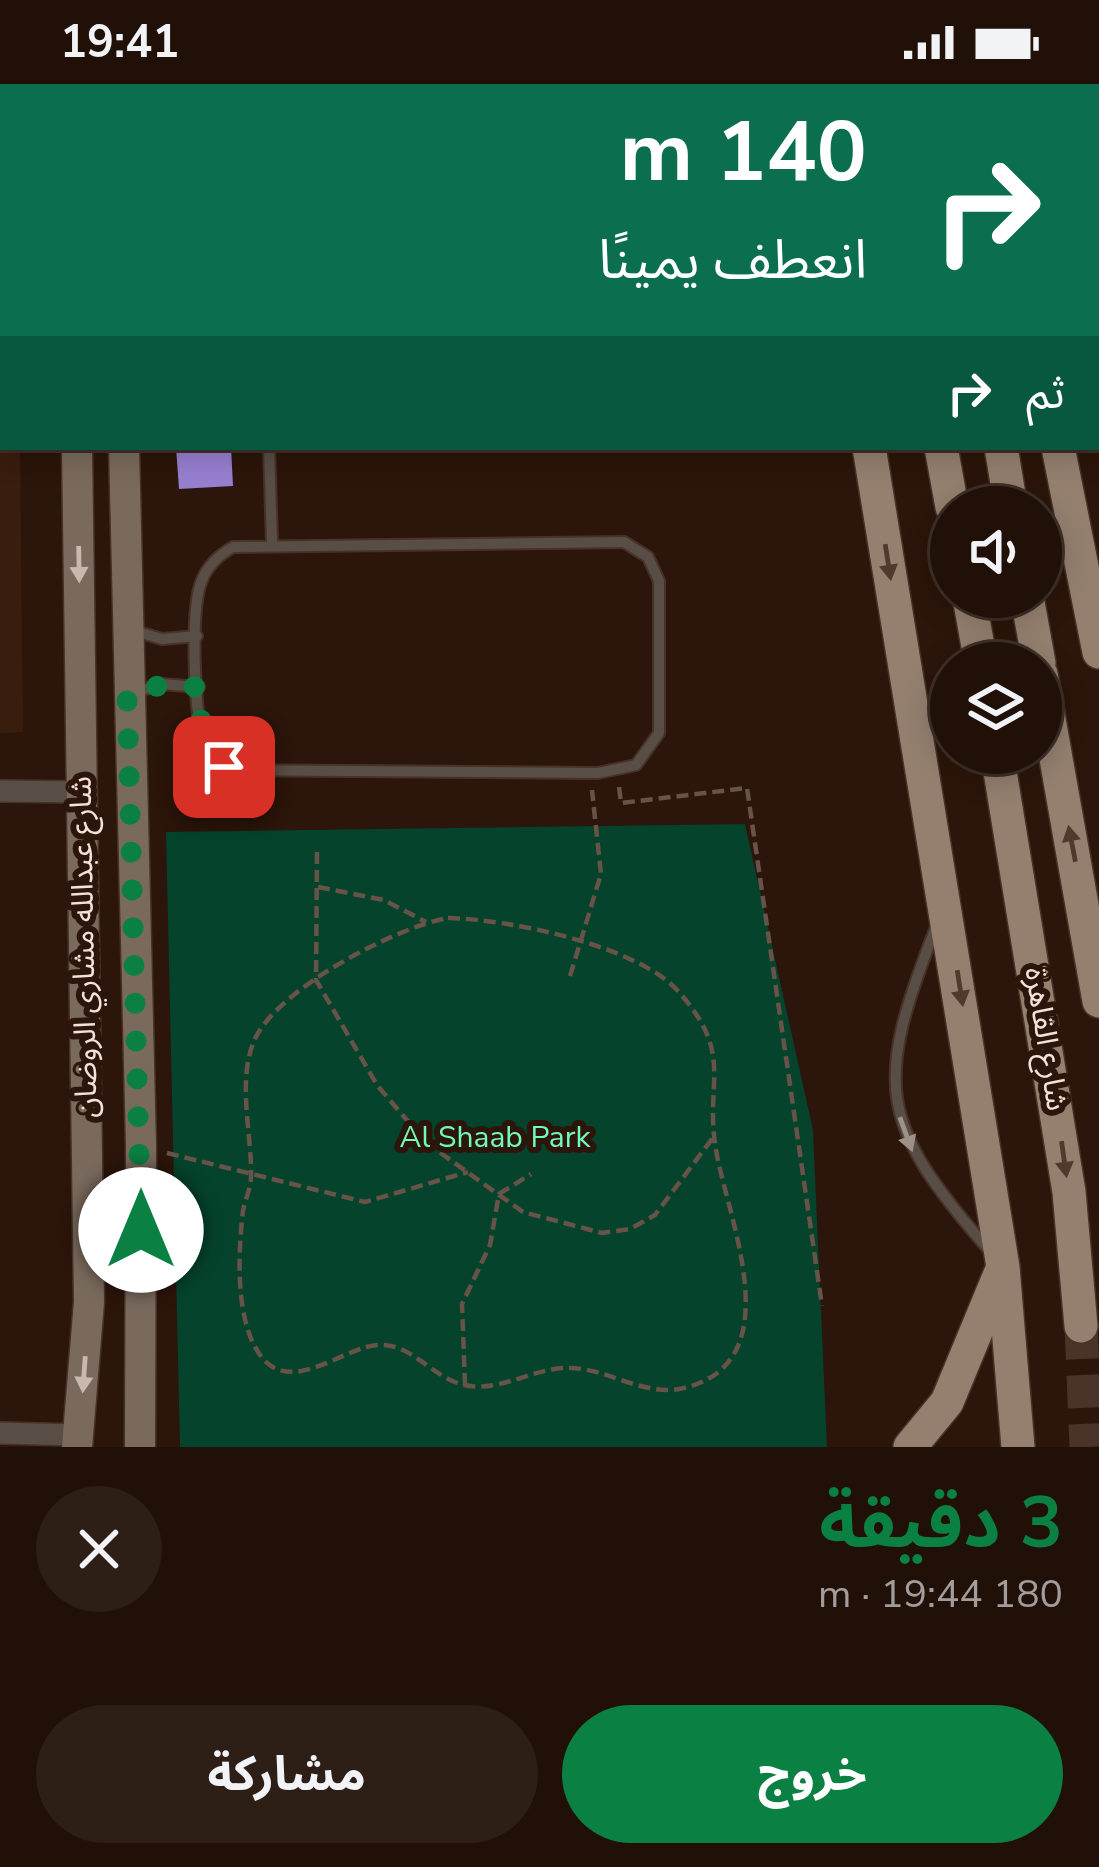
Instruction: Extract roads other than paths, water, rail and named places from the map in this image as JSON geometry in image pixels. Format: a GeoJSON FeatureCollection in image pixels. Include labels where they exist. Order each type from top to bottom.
{"type":"FeatureCollection","features":[{"type":"Feature","properties":{"kind":"main road"},"geometry":{"type":"LineString","coordinates":[[870,450],[1003,1267],[1018,1447]]}},
{"type":"Feature","properties":{"kind":"main road"},"geometry":{"type":"LineString","coordinates":[[942,450],[948,486]]}},
{"type":"Feature","properties":{"kind":"main road"},"geometry":{"type":"LineString","coordinates":[[1002,450],[1008,486]]}},
{"type":"Feature","properties":{"kind":"main road"},"geometry":{"type":"LineString","coordinates":[[1059,450],[1099,652]]}},
{"type":"Feature","properties":{"kind":"main road","name":"شارع القاهرة"},"geometry":{"type":"LineString","coordinates":[[1001,774],[1065,1169],[1082,1326]]}},
{"type":"Feature","properties":{"kind":"main road","name":"شارع القاهرة"},"geometry":{"type":"LineString","coordinates":[[1059,774],[1099,1001]]}},
{"type":"Feature","properties":{"kind":"main road"},"geometry":{"type":"LineString","coordinates":[[910,1447],[960,1376],[1003,1267]]}},
{"type":"Feature","properties":{"kind":"street","name":"شارع عبدالله مشاري الروضان"},"geometry":{"type":"LineString","coordinates":[[78,1441],[89,1302],[79,451]]}},
{"type":"Feature","properties":{"kind":"street","name":"شارع عبدالله مشاري الروضان"},"geometry":{"type":"LineString","coordinates":[[122,451],[141,1146],[140,1447]]}},
{"type":"Feature","properties":{"kind":"street"},"geometry":{"type":"LineString","coordinates":[[0,791],[82,792]]}},
{"type":"Feature","properties":{"kind":"street"},"geometry":{"type":"LineString","coordinates":[[89,1302],[112,1322],[141,1315]]}},
{"type":"Feature","properties":{"kind":"street"},"geometry":{"type":"LineString","coordinates":[[0,1433],[78,1441]]}},
{"type":"Feature","properties":{"kind":"lane"},"geometry":{"type":"LineString","coordinates":[[269,450],[272,543]]}},
{"type":"Feature","properties":{"kind":"lane"},"geometry":{"type":"LineString","coordinates":[[612,542],[638,547],[659,581],[658,733],[647,757],[618,769],[590,773],[224,767],[207,748],[199,687],[199,587],[210,566],[233,547],[272,543],[612,542]]}},
{"type":"Feature","properties":{"kind":"lane"},"geometry":{"type":"LineString","coordinates":[[127,628],[162,639],[197,636]]}},
{"type":"Feature","properties":{"kind":"lane"},"geometry":{"type":"LineString","coordinates":[[127,694],[162,685],[199,687]]}},
{"type":"Feature","properties":{"kind":"lane"},"geometry":{"type":"LineString","coordinates":[[946,901],[906,1012],[896,1056],[897,1108],[913,1154],[1003,1267]]}},
{"type":"Feature","properties":{"kind":"tunnel"},"geometry":{"type":"LineString","coordinates":[[1081,1326],[1086,1447]]}},
{"type":"Feature","properties":{"kind":"park label","name":"Al Shaab Park"},"geometry":{"type":"Point","coordinates":[495,1137]}}]}
